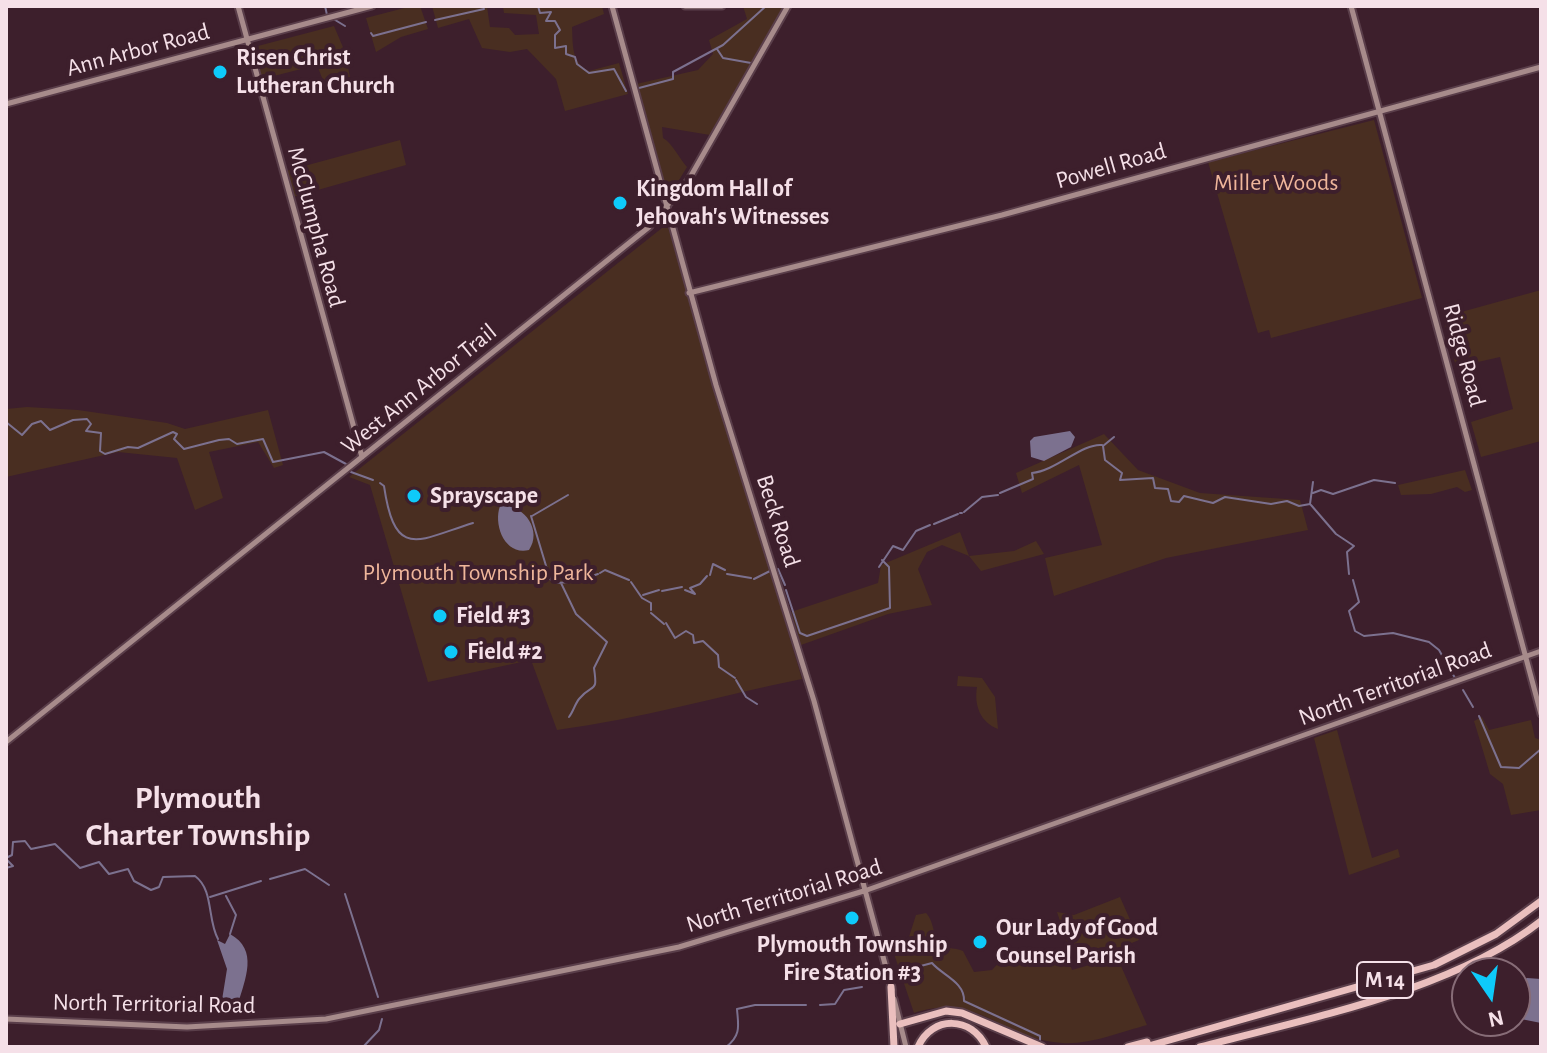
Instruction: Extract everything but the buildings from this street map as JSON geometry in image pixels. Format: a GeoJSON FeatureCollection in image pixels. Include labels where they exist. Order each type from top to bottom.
{"type":"FeatureCollection","features":[{"type":"Feature","properties":{"kind":"highway","name":"M 14"},"geometry":{"type":"LineString","coordinates":[[1145,1047],[1434,965],[1496,934],[1541,901]]}},
{"type":"Feature","properties":{"kind":"highway","name":"M 14"},"geometry":{"type":"LineString","coordinates":[[1200,1047],[1438,979],[1496,951],[1541,921]]}},
{"type":"Feature","properties":{"kind":"highway"},"geometry":{"type":"LineString","coordinates":[[891,987],[894,1047]]}},
{"type":"Feature","properties":{"kind":"highway"},"geometry":{"type":"LineString","coordinates":[[900,1024],[946,1011],[962,1013],[1042,1047]]}},
{"type":"Feature","properties":{"kind":"highway"},"geometry":{"type":"LineString","coordinates":[[918,1047],[933,1028],[952,1022],[975,1031],[986,1047]]}},
{"type":"Feature","properties":{"kind":"highway"},"geometry":{"type":"LineString","coordinates":[[1128,1047],[1208,1030]]}},
{"type":"Feature","properties":{"kind":"highway"},"geometry":{"type":"LineString","coordinates":[[1208,1047],[1227,1040]]}},
{"type":"Feature","properties":{"kind":"street","name":"McClumpha Road"},"geometry":{"type":"LineString","coordinates":[[238,6],[362,457]]}},
{"type":"Feature","properties":{"kind":"street","name":"Ann Arbor Road"},"geometry":{"type":"LineString","coordinates":[[6,104],[372,6]]}},
{"type":"Feature","properties":{"kind":"street","name":"Beck Road"},"geometry":{"type":"LineString","coordinates":[[612,6],[689,293],[807,674],[867,890],[906,1047]]}},
{"type":"Feature","properties":{"kind":"street"},"geometry":{"type":"LineString","coordinates":[[685,6],[722,6]]}},
{"type":"Feature","properties":{"kind":"street","name":"West Ann Arbor Trail"},"geometry":{"type":"LineString","coordinates":[[6,742],[564,297],[667,209],[703,155],[788,6]]}},
{"type":"Feature","properties":{"kind":"street","name":"Ridge Road"},"geometry":{"type":"LineString","coordinates":[[1351,6],[1541,714]]}},
{"type":"Feature","properties":{"kind":"street","name":"Powell Road"},"geometry":{"type":"LineString","coordinates":[[689,293],[1002,215],[1541,67]]}},
{"type":"Feature","properties":{"kind":"street","name":"North Territorial Road"},"geometry":{"type":"LineString","coordinates":[[6,1019],[187,1027],[326,1019],[679,947],[867,890],[1541,651]]}},
{"type":"Feature","properties":{"kind":"green space"},"geometry":{"type":"Polygon","coordinates":[[[420,6],[428,29],[401,37],[376,52],[366,18],[420,6]]]}},
{"type":"Feature","properties":{"kind":"green space"},"geometry":{"type":"Polygon","coordinates":[[[432,6],[602,6],[604,14],[572,27],[574,52],[579,63],[589,71],[619,63],[628,94],[565,111],[556,79],[527,49],[510,52],[482,48],[469,19],[438,28],[432,6]],[[487,7],[490,27],[509,28],[515,35],[539,34],[536,15],[504,13],[503,7],[487,7]]]}},
{"type":"Feature","properties":{"kind":"green space"},"geometry":{"type":"Polygon","coordinates":[[[743,6],[785,6],[710,135],[662,127],[663,138],[687,167],[673,190],[664,190],[636,84],[698,70],[713,54],[709,40],[747,19],[743,6]]]}},
{"type":"Feature","properties":{"kind":"green space"},"geometry":{"type":"Polygon","coordinates":[[[334,26],[345,52],[350,77],[324,83],[317,65],[262,79],[254,47],[334,26]]]}},
{"type":"Feature","properties":{"kind":"green space","name":"Miller Woods"},"geometry":{"type":"Polygon","coordinates":[[[1374,120],[1422,298],[1271,338],[1269,330],[1258,333],[1208,162],[1374,120]]]}},
{"type":"Feature","properties":{"kind":"green space"},"geometry":{"type":"Polygon","coordinates":[[[400,140],[406,165],[293,197],[286,171],[400,140]]]}},
{"type":"Feature","properties":{"kind":"green space","name":"Plymouth Township Park"},"geometry":{"type":"Polygon","coordinates":[[[667,224],[802,679],[649,714],[557,730],[531,660],[428,682],[370,485],[349,477],[667,224]]]}},
{"type":"Feature","properties":{"kind":"green space"},"geometry":{"type":"Polygon","coordinates":[[[1541,290],[1541,441],[1481,457],[1471,422],[1513,409],[1500,357],[1456,367],[1443,317],[1541,290]]]}},
{"type":"Feature","properties":{"kind":"green space"},"geometry":{"type":"Polygon","coordinates":[[[6,409],[78,410],[167,423],[185,429],[268,410],[283,465],[274,468],[258,442],[209,452],[223,498],[195,510],[177,458],[118,452],[6,477],[6,409]]]}},
{"type":"Feature","properties":{"kind":"green space"},"geometry":{"type":"Polygon","coordinates":[[[1104,434],[1138,470],[1200,493],[1300,500],[1308,530],[1166,558],[1054,596],[1045,558],[1102,545],[1079,465],[1022,493],[1016,473],[1104,434]]]}},
{"type":"Feature","properties":{"kind":"green space"},"geometry":{"type":"Polygon","coordinates":[[[1465,470],[1472,490],[1465,492],[1457,487],[1431,494],[1401,495],[1398,485],[1465,470]]]}},
{"type":"Feature","properties":{"kind":"green space"},"geometry":{"type":"Polygon","coordinates":[[[960,532],[969,556],[942,545],[927,552],[918,569],[932,605],[888,614],[801,645],[791,612],[878,583],[881,565],[960,532]]]}},
{"type":"Feature","properties":{"kind":"green space"},"geometry":{"type":"Polygon","coordinates":[[[1036,541],[1044,554],[981,571],[969,556],[1014,551],[1036,541]]]}},
{"type":"Feature","properties":{"kind":"green space"},"geometry":{"type":"Polygon","coordinates":[[[958,676],[982,678],[995,697],[998,729],[987,722],[980,712],[976,700],[977,687],[957,686],[958,676]]]}},
{"type":"Feature","properties":{"kind":"green space"},"geometry":{"type":"Polygon","coordinates":[[[1482,717],[1489,730],[1531,720],[1535,738],[1541,740],[1541,810],[1511,815],[1503,784],[1490,774],[1474,721],[1482,717]]]}},
{"type":"Feature","properties":{"kind":"green space"},"geometry":{"type":"Polygon","coordinates":[[[1337,730],[1372,858],[1398,849],[1400,857],[1349,875],[1314,738],[1337,730]]]}},
{"type":"Feature","properties":{"kind":"green space"},"geometry":{"type":"Polygon","coordinates":[[[1120,897],[1139,940],[1075,966],[1057,912],[1074,915],[1120,897]]]}},
{"type":"Feature","properties":{"kind":"green space"},"geometry":{"type":"Polygon","coordinates":[[[926,913],[939,942],[963,951],[974,972],[992,970],[1004,957],[1020,961],[1065,949],[1072,970],[1103,961],[1121,966],[1147,1025],[1094,1040],[1062,1043],[1022,1034],[973,1012],[956,1008],[914,1013],[891,945],[908,940],[916,915],[926,913]]]}},
{"type":"Feature","properties":{"kind":"shaded area"},"geometry":{"type":"Polygon","coordinates":[[[1070,431],[1075,437],[1071,447],[1044,461],[1031,457],[1030,441],[1034,437],[1070,431]]]}},
{"type":"Feature","properties":{"kind":"shaded area"},"geometry":{"type":"Polygon","coordinates":[[[500,506],[516,509],[528,519],[534,534],[529,550],[521,551],[507,544],[498,522],[500,506]]]}},
{"type":"Feature","properties":{"kind":"shaded area"},"geometry":{"type":"Polygon","coordinates":[[[230,934],[244,948],[248,966],[238,1004],[227,1009],[222,1000],[227,969],[217,940],[225,944],[230,934]]]}},
{"type":"Feature","properties":{"kind":"shaded area"},"geometry":{"type":"Polygon","coordinates":[[[1531,978],[1541,979],[1541,1023],[1531,1021],[1531,978]]]}},
{"type":"Feature","properties":{"kind":"waterway"},"geometry":{"type":"LineString","coordinates":[[325,6],[327,15],[345,26]]}},
{"type":"Feature","properties":{"kind":"waterway"},"geometry":{"type":"LineString","coordinates":[[486,7],[496,6]]}},
{"type":"Feature","properties":{"kind":"waterway"},"geometry":{"type":"LineString","coordinates":[[512,6],[519,6]]}},
{"type":"Feature","properties":{"kind":"waterway"},"geometry":{"type":"LineString","coordinates":[[538,6],[540,13],[551,12],[546,21],[555,21],[560,30],[555,35],[555,48],[566,46],[566,54],[575,57],[577,64],[589,73],[614,69],[626,91]]}},
{"type":"Feature","properties":{"kind":"waterway"},"geometry":{"type":"LineString","coordinates":[[639,88],[673,79],[673,72],[723,45],[766,6]]}},
{"type":"Feature","properties":{"kind":"waterway"},"geometry":{"type":"LineString","coordinates":[[936,6],[947,6]]}},
{"type":"Feature","properties":{"kind":"waterway"},"geometry":{"type":"LineString","coordinates":[[963,6],[969,6]]}},
{"type":"Feature","properties":{"kind":"waterway"},"geometry":{"type":"LineString","coordinates":[[435,20],[484,9]]}},
{"type":"Feature","properties":{"kind":"waterway"},"geometry":{"type":"LineString","coordinates":[[371,33],[373,36],[426,22]]}},
{"type":"Feature","properties":{"kind":"waterway"},"geometry":{"type":"LineString","coordinates":[[717,49],[723,58],[751,63]]}},
{"type":"Feature","properties":{"kind":"waterway"},"geometry":{"type":"LineString","coordinates":[[6,422],[22,435],[32,424],[41,421],[50,430],[73,420],[87,419],[91,424],[86,431],[101,433],[100,451],[105,454],[128,447],[138,448],[173,432],[177,434],[174,439],[184,449],[219,440],[229,439],[237,444],[263,439],[273,462],[324,452],[346,464]]}},
{"type":"Feature","properties":{"kind":"waterway"},"geometry":{"type":"LineString","coordinates":[[1103,446],[1114,437]]}},
{"type":"Feature","properties":{"kind":"waterway"},"geometry":{"type":"LineString","coordinates":[[1000,493],[1033,479],[1032,473],[1050,468],[1086,448],[1102,445]]}},
{"type":"Feature","properties":{"kind":"waterway"},"geometry":{"type":"LineString","coordinates":[[1103,446],[1105,460],[1122,473],[1120,480],[1153,478],[1155,488],[1168,489],[1171,501],[1179,502],[1184,496],[1213,503],[1225,497],[1271,504],[1287,501],[1299,506],[1310,504]]}},
{"type":"Feature","properties":{"kind":"waterway"},"geometry":{"type":"LineString","coordinates":[[351,472],[373,480]]}},
{"type":"Feature","properties":{"kind":"waterway"},"geometry":{"type":"LineString","coordinates":[[1313,493],[1321,490],[1333,494],[1374,480],[1395,483]]}},
{"type":"Feature","properties":{"kind":"waterway"},"geometry":{"type":"LineString","coordinates":[[1310,504],[1313,482]]}},
{"type":"Feature","properties":{"kind":"waterway"},"geometry":{"type":"LineString","coordinates":[[380,483],[384,486],[395,526],[402,535],[424,539],[473,523]]}},
{"type":"Feature","properties":{"kind":"waterway"},"geometry":{"type":"LineString","coordinates":[[532,516],[568,495]]}},
{"type":"Feature","properties":{"kind":"waterway"},"geometry":{"type":"LineString","coordinates":[[964,512],[982,497],[998,495]]}},
{"type":"Feature","properties":{"kind":"waterway"},"geometry":{"type":"LineString","coordinates":[[1311,505],[1336,534],[1354,546],[1347,552],[1349,574]]}},
{"type":"Feature","properties":{"kind":"waterway"},"geometry":{"type":"LineString","coordinates":[[934,524],[958,514]]}},
{"type":"Feature","properties":{"kind":"waterway"},"geometry":{"type":"LineString","coordinates":[[531,516],[550,579],[555,583],[571,582]]}},
{"type":"Feature","properties":{"kind":"waterway"},"geometry":{"type":"LineString","coordinates":[[879,567],[893,546],[903,550],[916,531],[930,525]]}},
{"type":"Feature","properties":{"kind":"waterway"},"geometry":{"type":"LineString","coordinates":[[786,590],[800,633],[807,636],[890,608],[889,567],[882,560]]}},
{"type":"Feature","properties":{"kind":"waterway"},"geometry":{"type":"LineString","coordinates":[[710,575],[713,564],[725,570]]}},
{"type":"Feature","properties":{"kind":"waterway"},"geometry":{"type":"LineString","coordinates":[[778,569],[785,585]]}},
{"type":"Feature","properties":{"kind":"waterway"},"geometry":{"type":"LineString","coordinates":[[600,573],[605,570],[629,580]]}},
{"type":"Feature","properties":{"kind":"waterway"},"geometry":{"type":"LineString","coordinates":[[754,579],[770,571]]}},
{"type":"Feature","properties":{"kind":"waterway"},"geometry":{"type":"LineString","coordinates":[[586,578],[598,574]]}},
{"type":"Feature","properties":{"kind":"waterway"},"geometry":{"type":"LineString","coordinates":[[727,574],[751,578]]}},
{"type":"Feature","properties":{"kind":"waterway"},"geometry":{"type":"LineString","coordinates":[[685,590],[695,594],[690,588],[700,584],[707,576]]}},
{"type":"Feature","properties":{"kind":"waterway"},"geometry":{"type":"LineString","coordinates":[[1353,580],[1359,602],[1349,611],[1355,631],[1364,636],[1393,633],[1429,642],[1439,650],[1455,678]]}},
{"type":"Feature","properties":{"kind":"waterway"},"geometry":{"type":"LineString","coordinates":[[631,582],[642,598],[651,603],[651,610]]}},
{"type":"Feature","properties":{"kind":"waterway"},"geometry":{"type":"LineString","coordinates":[[561,583],[576,614],[607,642],[594,668],[595,685],[579,699],[569,717]]}},
{"type":"Feature","properties":{"kind":"waterway"},"geometry":{"type":"LineString","coordinates":[[662,591],[682,587]]}},
{"type":"Feature","properties":{"kind":"waterway"},"geometry":{"type":"LineString","coordinates":[[643,595],[659,590]]}},
{"type":"Feature","properties":{"kind":"waterway"},"geometry":{"type":"LineString","coordinates":[[651,613],[664,624]]}},
{"type":"Feature","properties":{"kind":"waterway"},"geometry":{"type":"LineString","coordinates":[[666,623],[675,638],[686,631],[693,635],[694,643],[703,641],[718,655],[719,667],[735,678]]}},
{"type":"Feature","properties":{"kind":"waterway"},"geometry":{"type":"LineString","coordinates":[[736,680],[746,697],[757,704]]}},
{"type":"Feature","properties":{"kind":"waterway"},"geometry":{"type":"LineString","coordinates":[[1463,690],[1473,707]]}},
{"type":"Feature","properties":{"kind":"waterway"},"geometry":{"type":"LineString","coordinates":[[1479,716],[1501,767],[1519,768],[1541,749]]}},
{"type":"Feature","properties":{"kind":"waterway"},"geometry":{"type":"LineString","coordinates":[[6,858],[12,855],[13,842],[25,841],[31,849],[55,844],[80,868],[99,862],[109,874],[128,869],[134,881],[151,890],[159,887],[163,877],[195,876],[208,897],[218,939]]}},
{"type":"Feature","properties":{"kind":"waterway"},"geometry":{"type":"LineString","coordinates":[[6,859],[13,866],[6,868]]}},
{"type":"Feature","properties":{"kind":"waterway"},"geometry":{"type":"LineString","coordinates":[[270,879],[305,869],[329,885]]}},
{"type":"Feature","properties":{"kind":"waterway"},"geometry":{"type":"LineString","coordinates":[[210,897],[261,881]]}},
{"type":"Feature","properties":{"kind":"waterway"},"geometry":{"type":"LineString","coordinates":[[345,894],[378,997]]}},
{"type":"Feature","properties":{"kind":"waterway"},"geometry":{"type":"LineString","coordinates":[[226,896],[236,915],[230,934]]}},
{"type":"Feature","properties":{"kind":"waterway"},"geometry":{"type":"LineString","coordinates":[[898,972],[932,963],[957,984],[964,1001],[1040,1036],[1040,1040]]}},
{"type":"Feature","properties":{"kind":"waterway"},"geometry":{"type":"LineString","coordinates":[[820,1005],[835,1004],[844,990],[862,987]]}},
{"type":"Feature","properties":{"kind":"waterway"},"geometry":{"type":"LineString","coordinates":[[357,1010],[398,1001]]}},
{"type":"Feature","properties":{"kind":"waterway"},"geometry":{"type":"LineString","coordinates":[[726,1047],[737,1034],[737,1009],[755,1005],[806,1005]]}},
{"type":"Feature","properties":{"kind":"waterway"},"geometry":{"type":"LineString","coordinates":[[363,1047],[379,1030],[382,1019]]}},
{"type":"Feature","properties":{"kind":"place","name":"Risen Christ Lutheran Church"},"geometry":{"type":"Point","coordinates":[220,72]}},
{"type":"Feature","properties":{"kind":"place","name":"Kingdom Hall of Jehovah's Witnesses"},"geometry":{"type":"Point","coordinates":[620,203]}},
{"type":"Feature","properties":{"kind":"place","name":"Sprayscape"},"geometry":{"type":"Point","coordinates":[414,496]}},
{"type":"Feature","properties":{"kind":"place","name":"Field #3"},"geometry":{"type":"Point","coordinates":[440,616]}},
{"type":"Feature","properties":{"kind":"place","name":"Field #2"},"geometry":{"type":"Point","coordinates":[451,652]}},
{"type":"Feature","properties":{"kind":"place","name":"Plymouth Township Fire Station #3"},"geometry":{"type":"Point","coordinates":[852,918]}},
{"type":"Feature","properties":{"kind":"place","name":"Our Lady of Good Counsel Parish"},"geometry":{"type":"Point","coordinates":[980,942]}},
{"type":"Feature","properties":{"kind":"district","name":"Plymouth Charter Township"},"geometry":{"type":"Point","coordinates":[198,816]}}]}
